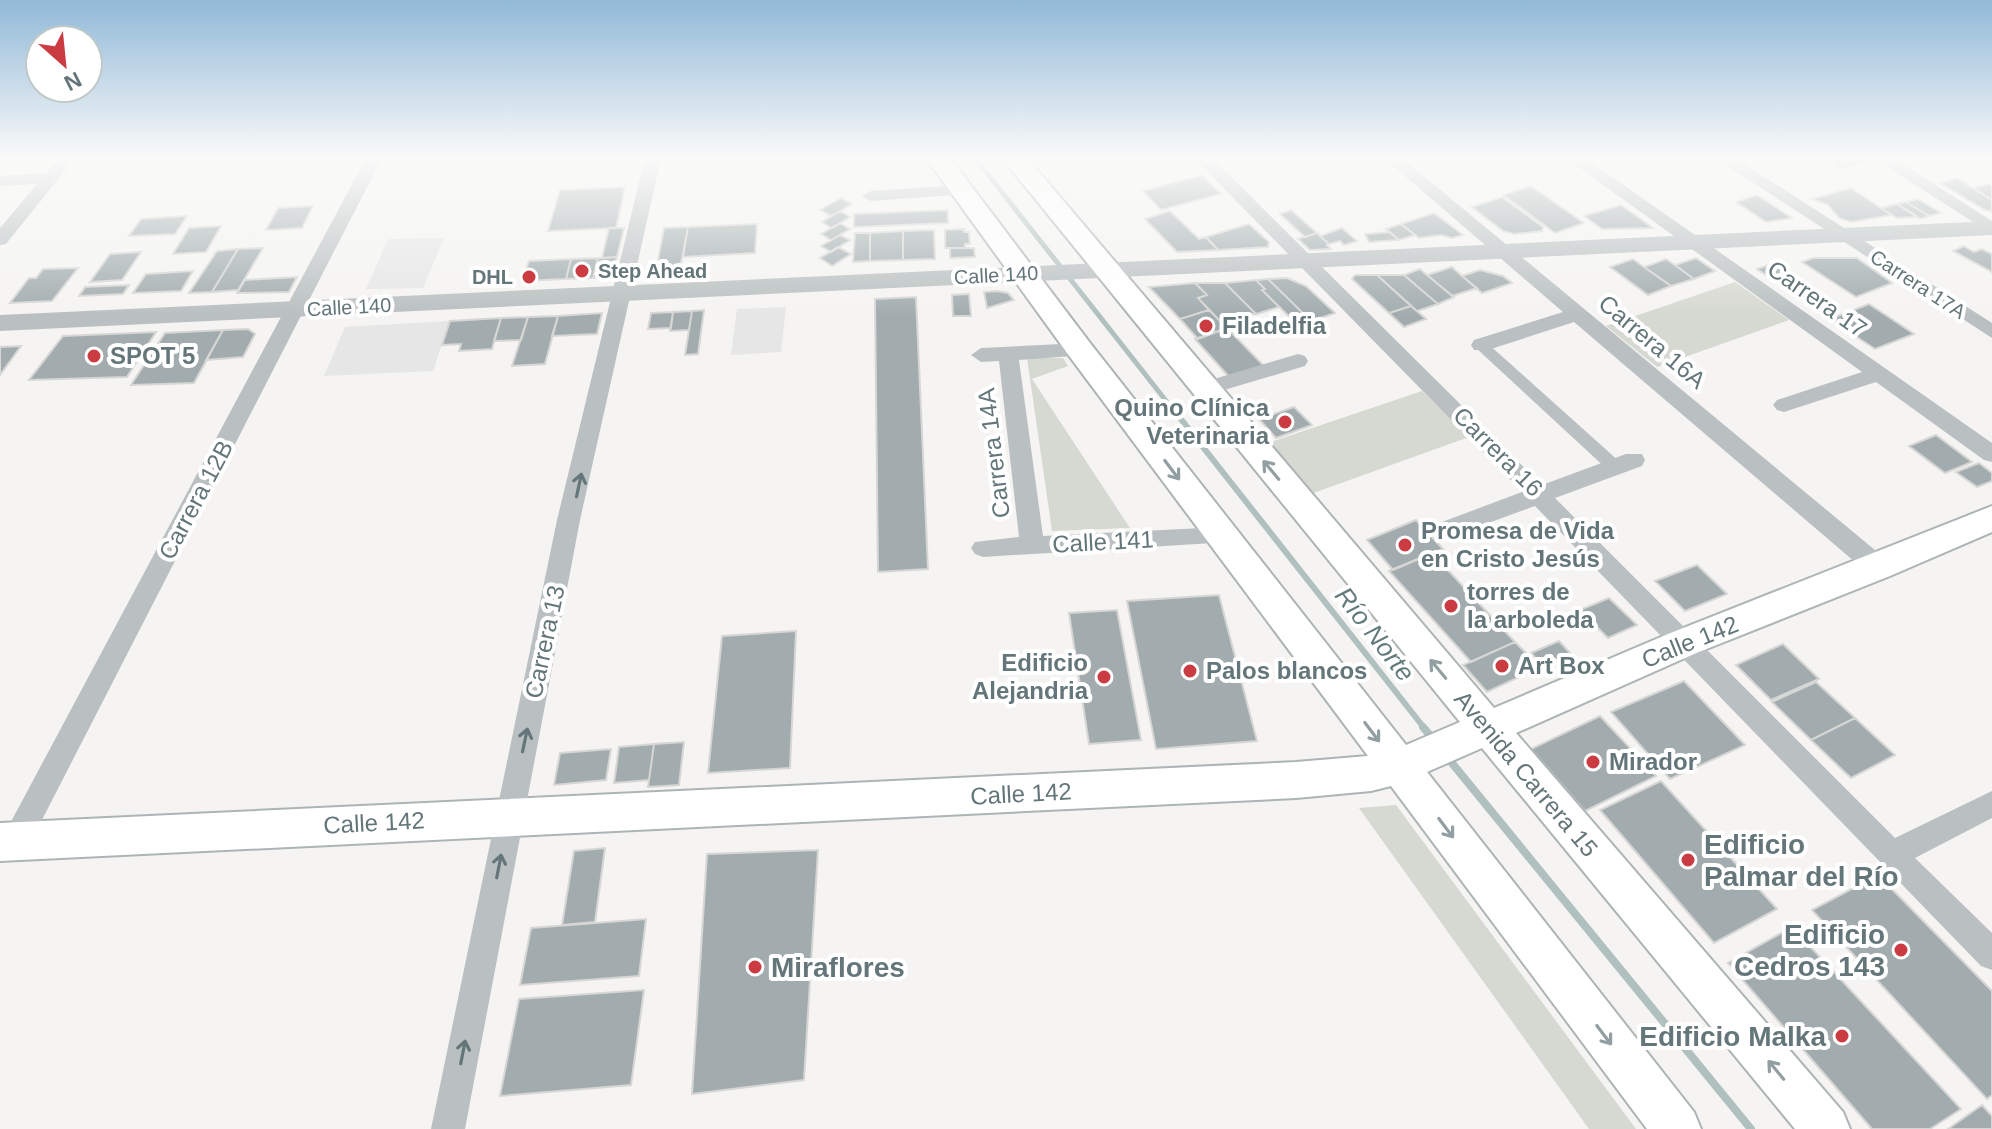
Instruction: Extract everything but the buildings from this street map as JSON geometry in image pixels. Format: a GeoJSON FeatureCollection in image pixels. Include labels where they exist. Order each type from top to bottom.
{"type":"FeatureCollection","features":[{"type":"Feature","properties":{"kind":"main road"},"geometry":{"type":"LineString","coordinates":[[978,211],[1029,274],[1080,350],[1222,536],[1405,764],[1677,1129]]}},
{"type":"Feature","properties":{"kind":"main road","name":"Avenida Carrera 15"},"geometry":{"type":"LineString","coordinates":[[1054,211],[1098,270],[1204,389],[1483,731],[1826,1129]]}},
{"type":"Feature","properties":{"kind":"main road","name":"Calle 142"},"geometry":{"type":"LineString","coordinates":[[8,841],[1360,775],[1405,764],[1681,644],[1878,567],[1992,518]]}},
{"type":"Feature","properties":{"kind":"street"},"geometry":{"type":"LineString","coordinates":[[0,240],[24,211]]}},
{"type":"Feature","properties":{"kind":"street","name":"Carrera 12B"},"geometry":{"type":"LineString","coordinates":[[8,841],[347,211]]}},
{"type":"Feature","properties":{"kind":"street","name":"Carrera 13"},"geometry":{"type":"LineString","coordinates":[[448,1129],[509,816],[619,293],[640,211]]}},
{"type":"Feature","properties":{"kind":"street","name":"Carrera 16"},"geometry":{"type":"LineString","coordinates":[[1256,211],[1992,955]]}},
{"type":"Feature","properties":{"kind":"street","name":"Carrera 16A"},"geometry":{"type":"LineString","coordinates":[[1455,211],[1878,567]]}},
{"type":"Feature","properties":{"kind":"street","name":"Carrera 17"},"geometry":{"type":"LineString","coordinates":[[1647,211],[1992,454]]}},
{"type":"Feature","properties":{"kind":"street","name":"Carrera 17A"},"geometry":{"type":"LineString","coordinates":[[1805,211],[1992,332]]}},
{"type":"Feature","properties":{"kind":"street"},"geometry":{"type":"LineString","coordinates":[[1964,211],[1991,228]]}},
{"type":"Feature","properties":{"kind":"street","name":"Calle 140"},"geometry":{"type":"LineString","coordinates":[[0,323],[1991,228]]}},
{"type":"Feature","properties":{"kind":"street"},"geometry":{"type":"LineString","coordinates":[[1481,345],[1579,314]]}},
{"type":"Feature","properties":{"kind":"street"},"geometry":{"type":"LineString","coordinates":[[1481,345],[1625,464]]}},
{"type":"Feature","properties":{"kind":"street"},"geometry":{"type":"LineString","coordinates":[[981,355],[1080,350]]}},
{"type":"Feature","properties":{"kind":"street","name":"Carrera 14A"},"geometry":{"type":"LineString","coordinates":[[1008,353],[1032,545]]}},
{"type":"Feature","properties":{"kind":"street"},"geometry":{"type":"LineString","coordinates":[[1204,389],[1298,361]]}},
{"type":"Feature","properties":{"kind":"street"},"geometry":{"type":"LineString","coordinates":[[1784,405],[1878,374]]}},
{"type":"Feature","properties":{"kind":"street"},"geometry":{"type":"LineString","coordinates":[[1450,528],[1625,464]]}},
{"type":"Feature","properties":{"kind":"street","name":"Calle 141"},"geometry":{"type":"LineString","coordinates":[[983,548],[1222,536]]}},
{"type":"Feature","properties":{"kind":"street"},"geometry":{"type":"LineString","coordinates":[[1891,855],[1992,804]]}},
{"type":"Feature","properties":{"kind":"shaded area"},"geometry":{"type":"Polygon","coordinates":[[[444,238],[423,288],[366,289],[388,239],[444,238]]]}},
{"type":"Feature","properties":{"kind":"shaded area"},"geometry":{"type":"Polygon","coordinates":[[[1735,282],[1789,320],[1657,367],[1606,326],[1735,282]]]}},
{"type":"Feature","properties":{"kind":"shaded area"},"geometry":{"type":"Polygon","coordinates":[[[786,307],[781,352],[731,355],[737,309],[786,307]]]}},
{"type":"Feature","properties":{"kind":"shaded area"},"geometry":{"type":"Polygon","coordinates":[[[450,321],[433,371],[324,376],[345,327],[450,321]]]}},
{"type":"Feature","properties":{"kind":"shaded area"},"geometry":{"type":"Polygon","coordinates":[[[1027,358],[1063,358],[1068,366],[1032,379],[1130,528],[1052,531],[1027,358]]]}},
{"type":"Feature","properties":{"kind":"shaded area"},"geometry":{"type":"Polygon","coordinates":[[[1422,391],[1469,437],[1308,495],[1265,444],[1422,391]]]}},
{"type":"Feature","properties":{"kind":"shaded area"},"geometry":{"type":"Polygon","coordinates":[[[1396,805],[1636,1129],[1589,1129],[1359,808],[1396,805]]]}},
{"type":"Feature","properties":{"kind":"waterway","name":"Río Norte"},"geometry":{"type":"LineString","coordinates":[[1016,211],[1174,411]]}},
{"type":"Feature","properties":{"kind":"waterway","name":"Río Norte"},"geometry":{"type":"LineString","coordinates":[[1173,409],[1425,729]]}},
{"type":"Feature","properties":{"kind":"waterway","name":"Río Norte"},"geometry":{"type":"LineString","coordinates":[[1423,727],[1433,739]]}},
{"type":"Feature","properties":{"kind":"waterway","name":"Río Norte"},"geometry":{"type":"LineString","coordinates":[[1447,757],[1751,1129]]}},
{"type":"Feature","properties":{"kind":"place","name":"Step Ahead"},"geometry":{"type":"Point","coordinates":[582,271]}},
{"type":"Feature","properties":{"kind":"place","name":"DHL"},"geometry":{"type":"Point","coordinates":[529,277]}},
{"type":"Feature","properties":{"kind":"place","name":"Filadelfia"},"geometry":{"type":"Point","coordinates":[1206,326]}},
{"type":"Feature","properties":{"kind":"place","name":"SPOT 5"},"geometry":{"type":"Point","coordinates":[94,356]}},
{"type":"Feature","properties":{"kind":"place","name":"Quino Clínica Veterinaria"},"geometry":{"type":"Point","coordinates":[1285,422]}},
{"type":"Feature","properties":{"kind":"place","name":"Promesa de Vida en Cristo Jesús"},"geometry":{"type":"Point","coordinates":[1405,545]}},
{"type":"Feature","properties":{"kind":"place","name":"torres de la arboleda"},"geometry":{"type":"Point","coordinates":[1451,606]}},
{"type":"Feature","properties":{"kind":"place","name":"Art Box"},"geometry":{"type":"Point","coordinates":[1502,666]}},
{"type":"Feature","properties":{"kind":"place","name":"Palos blancos"},"geometry":{"type":"Point","coordinates":[1190,671]}},
{"type":"Feature","properties":{"kind":"place","name":"Edificio Alejandria"},"geometry":{"type":"Point","coordinates":[1104,677]}},
{"type":"Feature","properties":{"kind":"place","name":"Mirador"},"geometry":{"type":"Point","coordinates":[1593,762]}},
{"type":"Feature","properties":{"kind":"place","name":"Edificio Palmar del Río"},"geometry":{"type":"Point","coordinates":[1688,860]}},
{"type":"Feature","properties":{"kind":"place","name":"Edificio Cedros 143"},"geometry":{"type":"Point","coordinates":[1901,950]}},
{"type":"Feature","properties":{"kind":"place","name":"Miraflores"},"geometry":{"type":"Point","coordinates":[755,967]}},
{"type":"Feature","properties":{"kind":"place","name":"Edificio Malka"},"geometry":{"type":"Point","coordinates":[1842,1036]}}]}
